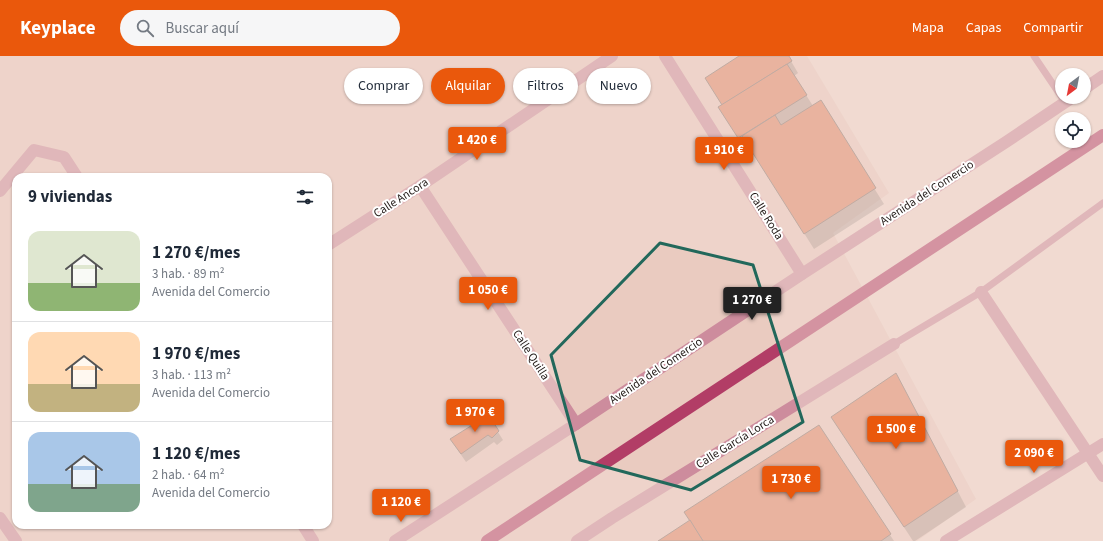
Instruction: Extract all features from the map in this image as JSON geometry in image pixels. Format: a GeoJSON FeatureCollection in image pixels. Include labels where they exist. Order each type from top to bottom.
{"type":"FeatureCollection","features":[{"type":"Feature","properties":{"kind":"main road"},"geometry":{"type":"LineString","coordinates":[[487,541],[1103,135]]}},
{"type":"Feature","properties":{"kind":"street","name":"Calle Ancora"},"geometry":{"type":"LineString","coordinates":[[332,243],[420,186],[612,56]]}},
{"type":"Feature","properties":{"kind":"street","name":"Calle Roda"},"geometry":{"type":"LineString","coordinates":[[665,56],[802,274]]}},
{"type":"Feature","properties":{"kind":"street"},"geometry":{"type":"LineString","coordinates":[[1091,84],[1103,76]]}},
{"type":"Feature","properties":{"kind":"street","name":"Avenida del Comercio"},"geometry":{"type":"LineString","coordinates":[[395,541],[576,424],[1062,104]]}},
{"type":"Feature","properties":{"kind":"street"},"geometry":{"type":"LineString","coordinates":[[14,173],[34,150],[64,157],[74,173]]}},
{"type":"Feature","properties":{"kind":"street"},"geometry":{"type":"LineString","coordinates":[[0,190],[12,176]]}},
{"type":"Feature","properties":{"kind":"street","name":"Calle Quilla"},"geometry":{"type":"LineString","coordinates":[[420,186],[576,424]]}},
{"type":"Feature","properties":{"kind":"street"},"geometry":{"type":"LineString","coordinates":[[981,292],[1103,476]]}},
{"type":"Feature","properties":{"kind":"street","name":"Calle García Lorca"},"geometry":{"type":"LineString","coordinates":[[577,541],[894,344]]}},
{"type":"Feature","properties":{"kind":"street"},"geometry":{"type":"LineString","coordinates":[[946,541],[1103,444]]}},
{"type":"Feature","properties":{"kind":"street"},"geometry":{"type":"LineString","coordinates":[[0,518],[16,541]]}},
{"type":"Feature","properties":{"kind":"street","name":"Avenida del Comercio"},"geometry":{"type":"LineString","coordinates":[[409,541],[419,526]]}},
{"type":"Feature","properties":{"kind":"street"},"geometry":{"type":"LineString","coordinates":[[306,529],[313,541]]}},
{"type":"Feature","properties":{"kind":"lane"},"geometry":{"type":"LineString","coordinates":[[1034,56],[1055,82]]}},
{"type":"Feature","properties":{"kind":"lane"},"geometry":{"type":"LineString","coordinates":[[894,344],[981,292],[1103,203]]}},
{"type":"Feature","properties":{"kind":"highlighted area"},"geometry":{"type":"Polygon","coordinates":[[[660,243],[753,265],[803,422],[691,490],[580,460],[551,355],[660,243]]]}},
{"type":"Feature","properties":{"kind":"shaded area"},"geometry":{"type":"Polygon","coordinates":[[[0,56],[807,56],[889,193],[833,233],[976,499],[917,541],[0,541],[0,56]]]}},
{"type":"Feature","properties":{"kind":"building"},"geometry":{"type":"Polygon","coordinates":[[[739,56],[789,56],[792,61],[722,105],[705,78],[739,56]]]}},
{"type":"Feature","properties":{"kind":"building"},"geometry":{"type":"Polygon","coordinates":[[[787,64],[807,95],[738,138],[718,107],[787,64]]]}},
{"type":"Feature","properties":{"kind":"building"},"geometry":{"type":"Polygon","coordinates":[[[821,100],[876,188],[804,234],[742,136],[775,115],[781,125],[821,100]]]}},
{"type":"Feature","properties":{"kind":"building"},"geometry":{"type":"Polygon","coordinates":[[[896,373],[958,491],[904,527],[831,417],[896,373]]]}},
{"type":"Feature","properties":{"kind":"building"},"geometry":{"type":"Polygon","coordinates":[[[486,411],[499,431],[492,438],[488,435],[461,454],[450,439],[482,419],[480,414],[486,411]]]}},
{"type":"Feature","properties":{"kind":"building"},"geometry":{"type":"Polygon","coordinates":[[[819,425],[891,534],[881,541],[703,541],[684,512],[819,425]]]}},
{"type":"Feature","properties":{"kind":"building"},"geometry":{"type":"Polygon","coordinates":[[[690,520],[703,541],[658,541],[690,520]]]}}]}
